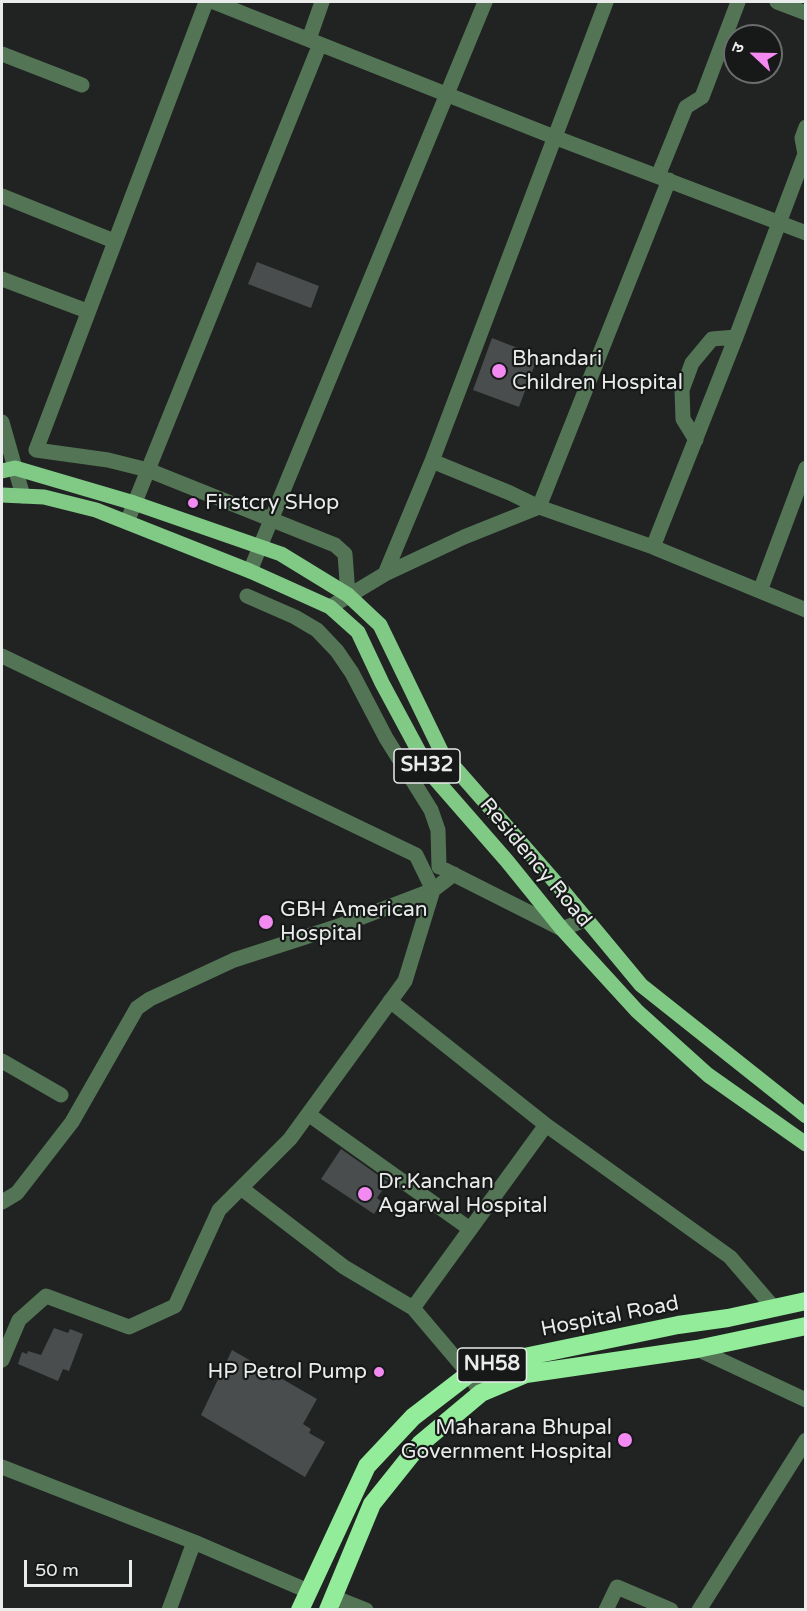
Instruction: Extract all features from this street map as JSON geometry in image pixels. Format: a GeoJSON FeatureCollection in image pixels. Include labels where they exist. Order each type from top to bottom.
{"type":"FeatureCollection","features":[{"type":"Feature","properties":{"kind":"highway","name":"Hospital Road"},"geometry":{"type":"LineString","coordinates":[[300,1610],[367,1466],[413,1417],[469,1374],[505,1361],[806,1301]]}},
{"type":"Feature","properties":{"kind":"highway","name":"NH58"},"geometry":{"type":"LineString","coordinates":[[330,1603],[372,1504],[420,1444],[481,1393],[526,1374],[697,1348],[806,1326]]}},
{"type":"Feature","properties":{"kind":"main road"},"geometry":{"type":"LineString","coordinates":[[8,469],[134,503],[281,554],[348,595],[380,625],[442,753],[587,919],[641,985],[806,1116]]}},
{"type":"Feature","properties":{"kind":"main road","name":"Residency Road"},"geometry":{"type":"LineString","coordinates":[[2,495],[44,497],[96,510],[250,571],[330,607],[358,632],[382,683],[431,774],[507,861],[562,929],[637,1011],[708,1075],[806,1144]]}},
{"type":"Feature","properties":{"kind":"street"},"geometry":{"type":"LineString","coordinates":[[206,2],[36,450],[108,460],[148,470],[335,545],[345,554],[348,595]]}},
{"type":"Feature","properties":{"kind":"street"},"geometry":{"type":"LineString","coordinates":[[214,2],[554,137],[806,233]]}},
{"type":"Feature","properties":{"kind":"street"},"geometry":{"type":"LineString","coordinates":[[127,522],[314,42],[322,2]]}},
{"type":"Feature","properties":{"kind":"street"},"geometry":{"type":"LineString","coordinates":[[250,571],[485,2]]}},
{"type":"Feature","properties":{"kind":"street"},"geometry":{"type":"LineString","coordinates":[[385,574],[432,461],[606,2]]}},
{"type":"Feature","properties":{"kind":"street"},"geometry":{"type":"LineString","coordinates":[[330,607],[385,574],[464,537],[539,507],[664,178],[686,107],[702,97],[738,2]]}},
{"type":"Feature","properties":{"kind":"street"},"geometry":{"type":"LineString","coordinates":[[777,2],[806,13]]}},
{"type":"Feature","properties":{"kind":"street"},"geometry":{"type":"LineString","coordinates":[[2,54],[81,85]]}},
{"type":"Feature","properties":{"kind":"street"},"geometry":{"type":"LineString","coordinates":[[653,547],[805,154],[801,138],[806,128]]}},
{"type":"Feature","properties":{"kind":"street"},"geometry":{"type":"LineString","coordinates":[[2,196],[114,241]]}},
{"type":"Feature","properties":{"kind":"street"},"geometry":{"type":"LineString","coordinates":[[2,279],[87,311]]}},
{"type":"Feature","properties":{"kind":"street"},"geometry":{"type":"LineString","coordinates":[[696,440],[683,419],[682,390],[692,363],[712,339],[736,337]]}},
{"type":"Feature","properties":{"kind":"street"},"geometry":{"type":"LineString","coordinates":[[2,422],[8,469],[23,496]]}},
{"type":"Feature","properties":{"kind":"street"},"geometry":{"type":"LineString","coordinates":[[432,461],[539,507],[653,547],[806,610]]}},
{"type":"Feature","properties":{"kind":"street"},"geometry":{"type":"LineString","coordinates":[[760,591],[806,468]]}},
{"type":"Feature","properties":{"kind":"street"},"geometry":{"type":"LineString","coordinates":[[247,596],[295,617],[317,630],[337,651],[352,673],[386,738],[431,810],[438,830],[439,867]]}},
{"type":"Feature","properties":{"kind":"street"},"geometry":{"type":"LineString","coordinates":[[2,656],[416,855],[562,929],[587,919]]}},
{"type":"Feature","properties":{"kind":"street"},"geometry":{"type":"LineString","coordinates":[[2,1360],[19,1320],[46,1296],[129,1327],[174,1306],[219,1210],[290,1139],[405,981],[433,890],[416,855]]}},
{"type":"Feature","properties":{"kind":"street"},"geometry":{"type":"LineString","coordinates":[[2,1202],[17,1193],[72,1122],[137,1008],[150,999],[234,960],[336,927],[433,890],[454,874]]}},
{"type":"Feature","properties":{"kind":"street"},"geometry":{"type":"LineString","coordinates":[[390,1001],[546,1125],[730,1257],[774,1308]]}},
{"type":"Feature","properties":{"kind":"street"},"geometry":{"type":"LineString","coordinates":[[2,1061],[61,1095]]}},
{"type":"Feature","properties":{"kind":"street"},"geometry":{"type":"LineString","coordinates":[[308,1114],[470,1229]]}},
{"type":"Feature","properties":{"kind":"street"},"geometry":{"type":"LineString","coordinates":[[413,1308],[546,1125]]}},
{"type":"Feature","properties":{"kind":"street"},"geometry":{"type":"LineString","coordinates":[[241,1188],[344,1267],[413,1308],[469,1374],[481,1393]]}},
{"type":"Feature","properties":{"kind":"street"},"geometry":{"type":"LineString","coordinates":[[697,1348],[806,1400]]}},
{"type":"Feature","properties":{"kind":"street"},"geometry":{"type":"LineString","coordinates":[[699,1610],[806,1440]]}},
{"type":"Feature","properties":{"kind":"street"},"geometry":{"type":"LineString","coordinates":[[2,1467],[194,1542],[308,1591]]}},
{"type":"Feature","properties":{"kind":"street"},"geometry":{"type":"LineString","coordinates":[[169,1610],[194,1542]]}},
{"type":"Feature","properties":{"kind":"street"},"geometry":{"type":"LineString","coordinates":[[606,1610],[617,1587],[671,1610]]}},
{"type":"Feature","properties":{"kind":"street"},"geometry":{"type":"LineString","coordinates":[[330,1603],[366,1610]]}},
{"type":"Feature","properties":{"kind":"building"},"geometry":{"type":"Polygon","coordinates":[[[257,262],[319,286],[311,308],[248,284],[257,262]]]}},
{"type":"Feature","properties":{"kind":"building"},"geometry":{"type":"Polygon","coordinates":[[[492,338],[538,356],[519,407],[473,390],[492,338]]]}},
{"type":"Feature","properties":{"kind":"building"},"geometry":{"type":"Polygon","coordinates":[[[341,1149],[388,1182],[377,1198],[382,1202],[374,1214],[321,1179],[341,1149]]]}},
{"type":"Feature","properties":{"kind":"building"},"geometry":{"type":"Polygon","coordinates":[[[54,1328],[68,1333],[70,1329],[83,1334],[69,1371],[63,1369],[58,1381],[18,1364],[22,1352],[27,1354],[28,1351],[41,1355],[54,1328]]]}},
{"type":"Feature","properties":{"kind":"building"},"geometry":{"type":"Polygon","coordinates":[[[232,1350],[317,1399],[303,1424],[311,1429],[309,1433],[325,1442],[305,1477],[201,1415],[232,1350]]]}},
{"type":"Feature","properties":{"kind":"place","name":"Bhandari Children Hospital"},"geometry":{"type":"Point","coordinates":[499,371]}},
{"type":"Feature","properties":{"kind":"place","name":"Firstcry SHop"},"geometry":{"type":"Point","coordinates":[193,503]}},
{"type":"Feature","properties":{"kind":"place","name":"GBH American Hospital"},"geometry":{"type":"Point","coordinates":[266,922]}},
{"type":"Feature","properties":{"kind":"place","name":"Dr.Kanchan Agarwal Hospital"},"geometry":{"type":"Point","coordinates":[365,1194]}},
{"type":"Feature","properties":{"kind":"place","name":"HP Petrol Pump"},"geometry":{"type":"Point","coordinates":[379,1372]}},
{"type":"Feature","properties":{"kind":"place","name":"Maharana Bhupal Government Hospital"},"geometry":{"type":"Point","coordinates":[625,1440]}}]}
